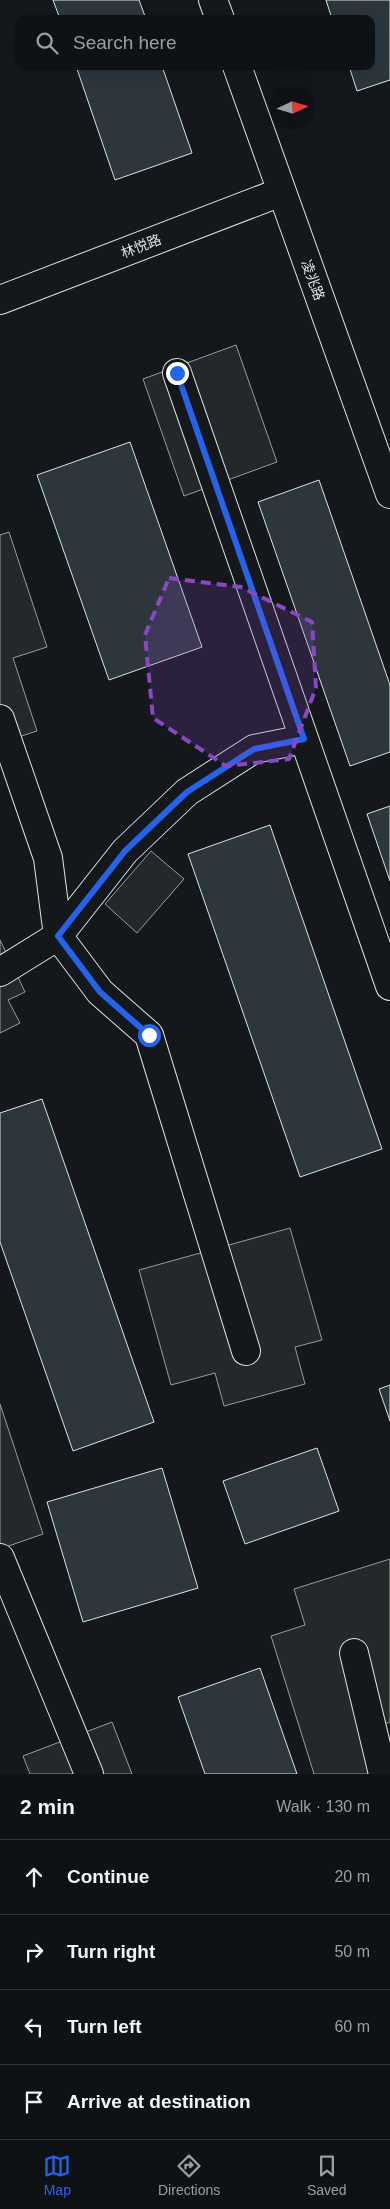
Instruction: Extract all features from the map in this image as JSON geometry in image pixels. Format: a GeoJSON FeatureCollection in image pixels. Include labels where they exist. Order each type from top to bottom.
{"type":"FeatureCollection","features":[{"type":"Feature","properties":{"kind":"street"},"geometry":{"type":"LineString","coordinates":[[214,0],[219,15]]}},
{"type":"Feature","properties":{"kind":"street","name":"凌兆路"},"geometry":{"type":"LineString","coordinates":[[238,70],[390,494]]}},
{"type":"Feature","properties":{"kind":"street","name":"林悦路"},"geometry":{"type":"LineString","coordinates":[[0,300],[281,192]]}},
{"type":"Feature","properties":{"kind":"street"},"geometry":{"type":"LineString","coordinates":[[177,373],[390,986]]}},
{"type":"Feature","properties":{"kind":"street"},"geometry":{"type":"LineString","coordinates":[[0,719],[48,858],[58,936],[100,992],[149,1035],[246,1351]]}},
{"type":"Feature","properties":{"kind":"street"},"geometry":{"type":"LineString","coordinates":[[0,972],[58,936],[125,851],[187,792],[254,749],[304,739]]}},
{"type":"Feature","properties":{"kind":"street"},"geometry":{"type":"LineString","coordinates":[[0,1558],[89,1774]]}},
{"type":"Feature","properties":{"kind":"street"},"geometry":{"type":"LineString","coordinates":[[354,1653],[383,1774]]}},
{"type":"Feature","properties":{"kind":"highlighted area"},"geometry":{"type":"Polygon","coordinates":[[[169,578],[241,587],[312,622],[316,688],[289,759],[226,766],[153,718],[145,635],[169,578]]]}},
{"type":"Feature","properties":{"kind":"shaded area"},"geometry":{"type":"Polygon","coordinates":[[[236,345],[277,462],[184,496],[143,379],[236,345]]]}},
{"type":"Feature","properties":{"kind":"shaded area"},"geometry":{"type":"Polygon","coordinates":[[[9,532],[47,647],[13,658],[37,731],[0,743],[0,535],[9,532]]]}},
{"type":"Feature","properties":{"kind":"shaded area"},"geometry":{"type":"Polygon","coordinates":[[[151,851],[184,879],[137,933],[105,904],[151,851]]]}},
{"type":"Feature","properties":{"kind":"shaded area"},"geometry":{"type":"Polygon","coordinates":[[[0,940],[25,992],[8,1000],[20,1023],[0,1033],[0,940]]]}},
{"type":"Feature","properties":{"kind":"shaded area"},"geometry":{"type":"Polygon","coordinates":[[[290,1228],[322,1340],[295,1347],[305,1384],[224,1406],[215,1373],[171,1385],[139,1270],[290,1228]]]}},
{"type":"Feature","properties":{"kind":"shaded area"},"geometry":{"type":"Polygon","coordinates":[[[0,1404],[43,1534],[0,1549],[0,1404]]]}},
{"type":"Feature","properties":{"kind":"shaded area"},"geometry":{"type":"Polygon","coordinates":[[[390,1559],[390,1722],[382,1725],[390,1774],[314,1774],[271,1636],[305,1625],[294,1589],[390,1559]]]}},
{"type":"Feature","properties":{"kind":"shaded area"},"geometry":{"type":"Polygon","coordinates":[[[112,1722],[132,1774],[30,1774],[23,1756],[112,1722]]]}},
{"type":"Feature","properties":{"kind":"building"},"geometry":{"type":"Polygon","coordinates":[[[53,0],[139,0],[145,15],[59,15],[53,0]]]}},
{"type":"Feature","properties":{"kind":"building"},"geometry":{"type":"Polygon","coordinates":[[[326,0],[390,0],[390,80],[357,91],[350,70],[375,70],[375,15],[331,15],[326,0]]]}},
{"type":"Feature","properties":{"kind":"building"},"geometry":{"type":"Polygon","coordinates":[[[77,70],[163,70],[192,153],[115,180],[77,70]]]}},
{"type":"Feature","properties":{"kind":"building"},"geometry":{"type":"Polygon","coordinates":[[[130,442],[202,647],[109,680],[37,475],[130,442]]]}},
{"type":"Feature","properties":{"kind":"building"},"geometry":{"type":"Polygon","coordinates":[[[319,480],[390,685],[390,752],[350,766],[258,502],[319,480]]]}},
{"type":"Feature","properties":{"kind":"building"},"geometry":{"type":"Polygon","coordinates":[[[390,806],[390,881],[367,814],[390,806]]]}},
{"type":"Feature","properties":{"kind":"building"},"geometry":{"type":"Polygon","coordinates":[[[270,825],[382,1149],[300,1177],[188,854],[270,825]]]}},
{"type":"Feature","properties":{"kind":"building"},"geometry":{"type":"Polygon","coordinates":[[[42,1099],[154,1422],[73,1451],[0,1242],[0,1113],[42,1099]]]}},
{"type":"Feature","properties":{"kind":"building"},"geometry":{"type":"Polygon","coordinates":[[[390,1385],[390,1421],[379,1389],[390,1385]]]}},
{"type":"Feature","properties":{"kind":"building"},"geometry":{"type":"Polygon","coordinates":[[[317,1448],[339,1511],[245,1544],[223,1481],[317,1448]]]}},
{"type":"Feature","properties":{"kind":"building"},"geometry":{"type":"Polygon","coordinates":[[[162,1468],[198,1588],[83,1622],[47,1502],[162,1468]]]}},
{"type":"Feature","properties":{"kind":"building"},"geometry":{"type":"Polygon","coordinates":[[[260,1668],[297,1774],[205,1774],[178,1697],[260,1668]]]}},
{"type":"Feature","properties":{"kind":"route"},"geometry":{"type":"LineString","coordinates":[[149,1035],[100,992],[58,936],[125,851],[187,792],[254,749],[304,739],[177,373]]}}]}
